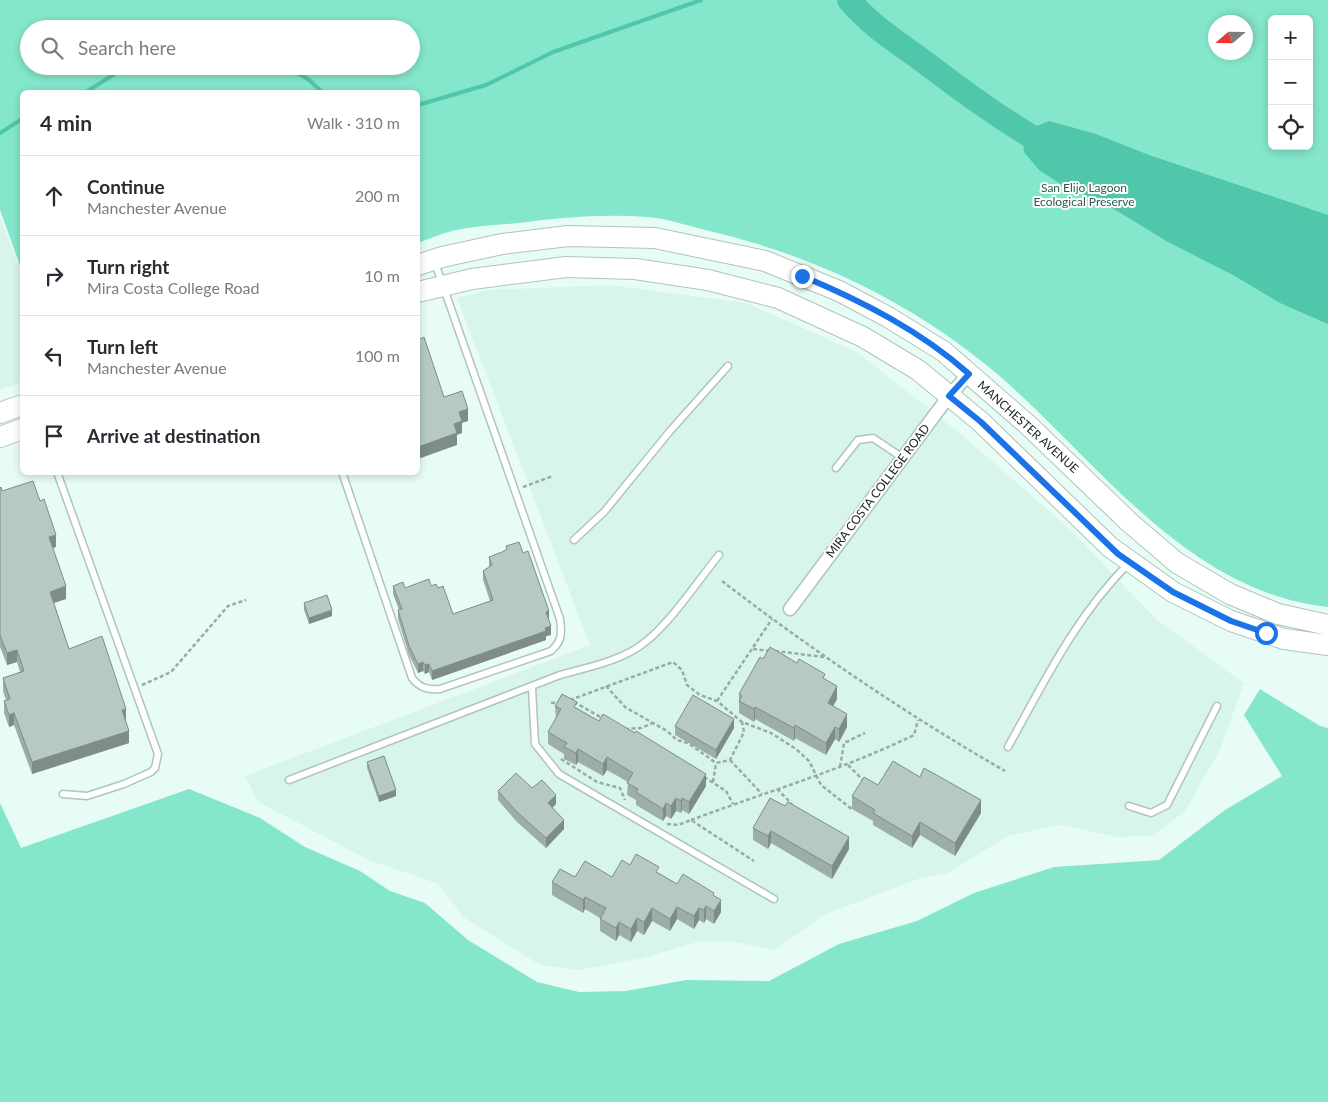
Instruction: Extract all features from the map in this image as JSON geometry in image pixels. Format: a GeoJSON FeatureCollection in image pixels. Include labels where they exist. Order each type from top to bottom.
{"type":"FeatureCollection","features":[{"type":"Feature","properties":{"kind":"main road","name":"MANCHESTER AVENUE"},"geometry":{"type":"LineString","coordinates":[[426,262],[502,244],[568,236],[655,238],[765,261],[839,291],[888,317],[943,351],[1028,425],[1129,522],[1177,563],[1230,594],[1278,614],[1328,625]]}},
{"type":"Feature","properties":{"kind":"main road"},"geometry":{"type":"LineString","coordinates":[[420,292],[472,279],[566,267],[635,269],[708,280],[778,298],[863,337],[918,370],[981,422],[1110,547],[1173,592],[1231,621],[1284,639],[1328,646]]}},
{"type":"Feature","properties":{"kind":"main road"},"geometry":{"type":"LineString","coordinates":[[0,413],[20,406]]}},
{"type":"Feature","properties":{"kind":"main road"},"geometry":{"type":"LineString","coordinates":[[0,438],[20,430]]}},
{"type":"Feature","properties":{"kind":"street","name":"MIRA COSTA COLLEGE ROAD"},"geometry":{"type":"LineString","coordinates":[[790,609],[949,396],[969,374]]}},
{"type":"Feature","properties":{"kind":"lane"},"geometry":{"type":"LineString","coordinates":[[343,475],[412,678],[419,686],[428,690],[440,689],[551,651],[559,644],[562,634],[560,620],[515,490],[443,286],[426,262]]}},
{"type":"Feature","properties":{"kind":"lane"},"geometry":{"type":"LineString","coordinates":[[574,540],[604,512],[670,431],[728,366]]}},
{"type":"Feature","properties":{"kind":"lane"},"geometry":{"type":"LineString","coordinates":[[836,468],[858,440],[873,438],[903,458]]}},
{"type":"Feature","properties":{"kind":"lane"},"geometry":{"type":"LineString","coordinates":[[59,475],[158,754],[155,768],[151,772],[124,784],[87,796],[63,794]]}},
{"type":"Feature","properties":{"kind":"lane"},"geometry":{"type":"LineString","coordinates":[[289,780],[636,648],[656,632],[719,556]]}},
{"type":"Feature","properties":{"kind":"lane"},"geometry":{"type":"LineString","coordinates":[[1008,747],[1078,624],[1098,594],[1130,562]]}},
{"type":"Feature","properties":{"kind":"lane"},"geometry":{"type":"LineString","coordinates":[[532,688],[535,744],[559,774],[774,899]]}},
{"type":"Feature","properties":{"kind":"lane"},"geometry":{"type":"LineString","coordinates":[[1129,806],[1151,813],[1167,805],[1217,706]]}},
{"type":"Feature","properties":{"kind":"path"},"geometry":{"type":"LineString","coordinates":[[515,490],[553,476]]}},
{"type":"Feature","properties":{"kind":"path"},"geometry":{"type":"LineString","coordinates":[[722,581],[772,619],[918,720],[1005,771]]}},
{"type":"Feature","properties":{"kind":"path"},"geometry":{"type":"LineString","coordinates":[[133,688],[171,672],[228,606],[246,600]]}},
{"type":"Feature","properties":{"kind":"path"},"geometry":{"type":"LineString","coordinates":[[717,701],[772,619]]}},
{"type":"Feature","properties":{"kind":"path"},"geometry":{"type":"LineString","coordinates":[[752,649],[826,657]]}},
{"type":"Feature","properties":{"kind":"path"},"geometry":{"type":"LineString","coordinates":[[551,703],[571,700],[673,662],[682,670],[687,685],[700,695],[717,701],[742,722],[772,733],[796,749],[809,761],[820,785],[853,810]]}},
{"type":"Feature","properties":{"kind":"path"},"geometry":{"type":"LineString","coordinates":[[606,686],[625,707],[654,723],[677,740],[688,743],[716,763],[730,760]]}},
{"type":"Feature","properties":{"kind":"path"},"geometry":{"type":"LineString","coordinates":[[571,700],[608,721]]}},
{"type":"Feature","properties":{"kind":"path"},"geometry":{"type":"LineString","coordinates":[[660,820],[668,825],[678,825],[848,765],[914,735],[918,720]]}},
{"type":"Feature","properties":{"kind":"path"},"geometry":{"type":"LineString","coordinates":[[730,760],[744,732],[742,722]]}},
{"type":"Feature","properties":{"kind":"path"},"geometry":{"type":"LineString","coordinates":[[631,734],[623,730],[641,728],[654,723]]}},
{"type":"Feature","properties":{"kind":"path"},"geometry":{"type":"LineString","coordinates":[[840,767],[844,743],[865,732]]}},
{"type":"Feature","properties":{"kind":"path"},"geometry":{"type":"LineString","coordinates":[[561,758],[597,782],[620,788],[624,799],[631,803]]}},
{"type":"Feature","properties":{"kind":"path"},"geometry":{"type":"LineString","coordinates":[[730,760],[762,794]]}},
{"type":"Feature","properties":{"kind":"path"},"geometry":{"type":"LineString","coordinates":[[714,782],[716,763]]}},
{"type":"Feature","properties":{"kind":"path"},"geometry":{"type":"LineString","coordinates":[[848,765],[868,785]]}},
{"type":"Feature","properties":{"kind":"path"},"geometry":{"type":"LineString","coordinates":[[698,774],[726,790],[733,804]]}},
{"type":"Feature","properties":{"kind":"path"},"geometry":{"type":"LineString","coordinates":[[777,789],[799,808]]}},
{"type":"Feature","properties":{"kind":"path"},"geometry":{"type":"LineString","coordinates":[[691,820],[754,861]]}},
{"type":"Feature","properties":{"kind":"shaded area"},"geometry":{"type":"Polygon","coordinates":[[[1049,121],[1096,134],[1149,155],[1328,215],[1328,324],[1280,303],[1233,275],[1168,242],[1109,206],[1059,183],[1039,170],[1024,152],[1022,132],[1049,121]]]}},
{"type":"Feature","properties":{"kind":"shaded area"},"geometry":{"type":"Polygon","coordinates":[[[0,216],[20,271],[20,383],[0,390],[0,216]]]}},
{"type":"Feature","properties":{"kind":"shaded area"},"geometry":{"type":"Polygon","coordinates":[[[610,285],[746,303],[857,352],[955,429],[1072,531],[1157,620],[1244,683],[1220,750],[1185,811],[1152,836],[1117,837],[1061,825],[1008,836],[948,873],[921,878],[826,914],[774,950],[730,941],[697,942],[643,958],[579,970],[540,965],[463,917],[439,884],[371,861],[258,802],[245,776],[590,645],[457,298],[488,290],[610,285]]]}},
{"type":"Feature","properties":{"kind":"green space","name":"San Elijo Lagoon Ecological Preserve"},"geometry":{"type":"Polygon","coordinates":[[[0,0],[1328,0],[1328,607],[1278,596],[1232,577],[1190,551],[1150,520],[1003,379],[971,353],[902,307],[865,287],[789,254],[671,221],[648,217],[584,217],[477,227],[448,232],[420,242],[420,90],[20,90],[20,265],[0,210],[0,0]]]}},
{"type":"Feature","properties":{"kind":"green space"},"geometry":{"type":"Polygon","coordinates":[[[1260,689],[1320,726],[1328,728],[1328,1102],[0,1102],[0,803],[21,848],[189,789],[260,818],[305,847],[360,871],[390,891],[425,903],[468,940],[537,982],[579,992],[626,991],[686,980],[769,981],[839,944],[917,921],[974,893],[1054,867],[1159,860],[1225,810],[1282,776],[1244,715],[1260,689]]]}},
{"type":"Feature","properties":{"kind":"building"},"geometry":{"type":"Polygon","coordinates":[[[424,337],[444,397],[462,391],[468,409],[459,412],[462,421],[454,424],[457,433],[420,446],[420,339],[424,337]]]}},
{"type":"Feature","properties":{"kind":"building"},"geometry":{"type":"Polygon","coordinates":[[[33,481],[40,501],[44,499],[56,535],[49,537],[66,586],[50,592],[69,649],[102,636],[126,709],[122,710],[129,731],[32,762],[14,713],[9,715],[4,701],[10,699],[3,678],[24,671],[17,650],[7,653],[0,635],[0,488],[2,491],[33,481]]]}},
{"type":"Feature","properties":{"kind":"building"},"geometry":{"type":"Polygon","coordinates":[[[519,542],[523,553],[528,551],[549,611],[546,612],[551,626],[545,628],[546,631],[432,671],[429,664],[425,665],[423,662],[418,664],[409,646],[398,610],[402,609],[393,586],[403,582],[405,588],[429,579],[431,586],[436,584],[438,588],[443,586],[453,614],[493,600],[483,571],[492,565],[489,557],[507,549],[506,546],[519,542]]]}},
{"type":"Feature","properties":{"kind":"building"},"geometry":{"type":"Polygon","coordinates":[[[327,595],[332,610],[309,618],[304,603],[327,595]]]}},
{"type":"Feature","properties":{"kind":"building"},"geometry":{"type":"Polygon","coordinates":[[[770,647],[797,663],[799,659],[825,674],[823,678],[837,686],[828,703],[847,714],[839,729],[835,727],[826,743],[795,725],[794,728],[755,707],[754,709],[739,701],[742,696],[739,694],[760,657],[763,659],[770,647]]]}},
{"type":"Feature","properties":{"kind":"building"},"geometry":{"type":"Polygon","coordinates":[[[562,694],[577,702],[574,707],[599,721],[603,714],[635,733],[636,731],[706,774],[689,802],[682,798],[681,801],[676,798],[671,806],[666,803],[663,809],[636,792],[638,789],[627,783],[633,773],[607,757],[603,764],[578,749],[576,753],[564,747],[567,743],[548,732],[561,709],[555,706],[562,694]]]}},
{"type":"Feature","properties":{"kind":"building"},"geometry":{"type":"Polygon","coordinates":[[[693,695],[734,719],[716,750],[675,726],[693,695]]]}},
{"type":"Feature","properties":{"kind":"building"},"geometry":{"type":"Polygon","coordinates":[[[384,756],[396,790],[379,796],[367,762],[384,756]]]}},
{"type":"Feature","properties":{"kind":"building"},"geometry":{"type":"Polygon","coordinates":[[[893,761],[920,777],[924,768],[981,800],[955,843],[920,822],[912,836],[873,813],[875,810],[852,796],[864,777],[878,785],[893,761]]]}},
{"type":"Feature","properties":{"kind":"building"},"geometry":{"type":"Polygon","coordinates":[[[516,773],[532,788],[542,780],[556,795],[548,803],[564,820],[546,838],[517,812],[498,791],[516,773]]]}},
{"type":"Feature","properties":{"kind":"building"},"geometry":{"type":"Polygon","coordinates":[[[770,798],[785,806],[788,802],[849,837],[832,866],[771,831],[768,836],[753,828],[770,798]]]}},
{"type":"Feature","properties":{"kind":"building"},"geometry":{"type":"Polygon","coordinates":[[[636,854],[659,867],[656,872],[677,884],[683,874],[714,893],[713,895],[721,900],[714,911],[706,906],[704,910],[699,908],[694,916],[677,907],[670,919],[652,908],[644,922],[637,918],[631,929],[619,922],[616,928],[600,919],[606,908],[585,897],[583,900],[552,882],[560,869],[575,877],[585,861],[612,877],[622,860],[630,865],[636,854]]]}},
{"type":"Feature","properties":{"kind":"waterway"},"geometry":{"type":"LineString","coordinates":[[420,104],[486,85],[553,52],[701,0]]}},
{"type":"Feature","properties":{"kind":"waterway"},"geometry":{"type":"LineString","coordinates":[[849,0],[875,25],[954,84],[1002,118],[1051,148]]}},
{"type":"Feature","properties":{"kind":"waterway"},"geometry":{"type":"LineString","coordinates":[[89,90],[113,75]]}},
{"type":"Feature","properties":{"kind":"waterway"},"geometry":{"type":"LineString","coordinates":[[301,75],[320,90]]}},
{"type":"Feature","properties":{"kind":"waterway"},"geometry":{"type":"LineString","coordinates":[[0,133],[20,120]]}},
{"type":"Feature","properties":{"kind":"route"},"geometry":{"type":"LineString","coordinates":[[802,276],[839,291],[888,317],[949,356],[969,374],[949,396],[981,422],[1118,554],[1173,592],[1231,621],[1266,633]]}}]}
